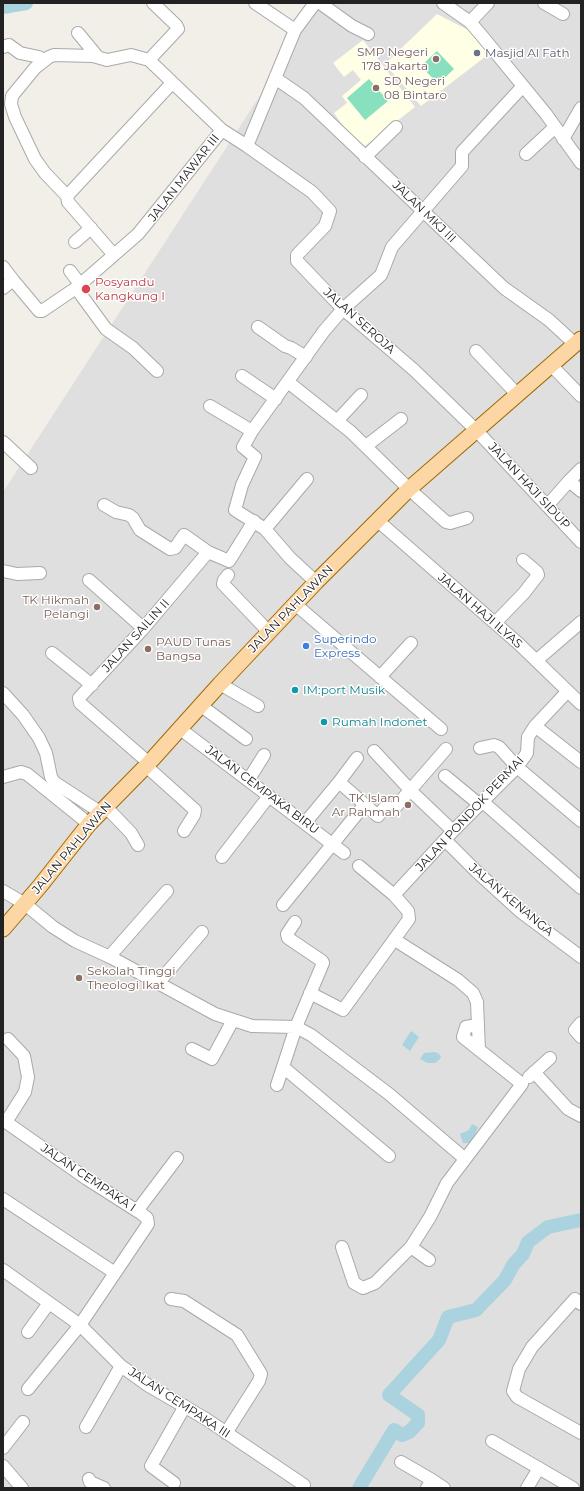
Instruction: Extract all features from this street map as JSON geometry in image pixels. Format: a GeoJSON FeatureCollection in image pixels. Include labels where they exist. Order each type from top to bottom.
{"type":"FeatureCollection","features":[{"type":"Feature","properties":{"kind":"main road","name":"JALAN PAHLAWAN"},"geometry":{"type":"LineString","coordinates":[[3,929],[97,815],[147,765],[200,705],[316,582],[409,489],[578,341]]}},
{"type":"Feature","properties":{"kind":"street"},"geometry":{"type":"LineString","coordinates":[[149,60],[178,29],[176,25],[153,3]]}},
{"type":"Feature","properties":{"kind":"street"},"geometry":{"type":"LineString","coordinates":[[255,3],[295,30]]}},
{"type":"Feature","properties":{"kind":"street"},"geometry":{"type":"LineString","coordinates":[[247,146],[295,30],[315,3]]}},
{"type":"Feature","properties":{"kind":"street"},"geometry":{"type":"LineString","coordinates":[[320,3],[352,26],[368,34]]}},
{"type":"Feature","properties":{"kind":"street"},"geometry":{"type":"LineString","coordinates":[[443,3],[470,22],[546,114],[554,128],[581,163]]}},
{"type":"Feature","properties":{"kind":"street"},"geometry":{"type":"LineString","coordinates":[[470,22],[488,3]]}},
{"type":"Feature","properties":{"kind":"street"},"geometry":{"type":"LineString","coordinates":[[544,3],[563,14]]}},
{"type":"Feature","properties":{"kind":"street"},"geometry":{"type":"LineString","coordinates":[[78,33],[97,56]]}},
{"type":"Feature","properties":{"kind":"street"},"geometry":{"type":"LineString","coordinates":[[3,47],[9,46],[20,53],[39,57],[43,61]]}},
{"type":"Feature","properties":{"kind":"street"},"geometry":{"type":"LineString","coordinates":[[114,255],[68,202],[67,196],[45,173],[35,159],[15,117],[11,104],[12,96],[43,61],[54,55],[97,56],[107,60],[131,55],[149,60],[222,130]]}},
{"type":"Feature","properties":{"kind":"street","name":"JALAN MKJ III"},"geometry":{"type":"LineString","coordinates":[[275,78],[304,98],[504,288],[578,341]]}},
{"type":"Feature","properties":{"kind":"street"},"geometry":{"type":"LineString","coordinates":[[67,196],[172,83]]}},
{"type":"Feature","properties":{"kind":"street"},"geometry":{"type":"LineString","coordinates":[[316,582],[290,558],[265,529],[234,509],[242,485],[256,458],[243,448],[252,431],[343,309],[381,275],[390,249],[463,165],[461,155],[463,151],[523,86]]}},
{"type":"Feature","properties":{"kind":"street"},"geometry":{"type":"LineString","coordinates":[[563,139],[581,108]]}},
{"type":"Feature","properties":{"kind":"street"},"geometry":{"type":"LineString","coordinates":[[366,156],[396,127]]}},
{"type":"Feature","properties":{"kind":"street"},"geometry":{"type":"LineString","coordinates":[[526,154],[554,128]]}},
{"type":"Feature","properties":{"kind":"street","name":"JALAN MAWAR III"},"geometry":{"type":"LineString","coordinates":[[14,280],[41,312],[78,286],[148,224],[192,166],[222,130],[247,146]]}},
{"type":"Feature","properties":{"kind":"street","name":"JALAN SEROJA"},"geometry":{"type":"LineString","coordinates":[[247,146],[294,178],[328,207],[331,213],[328,220],[298,254],[296,259],[343,309],[414,370],[476,430]]}},
{"type":"Feature","properties":{"kind":"street"},"geometry":{"type":"LineString","coordinates":[[76,242],[91,228]]}},
{"type":"Feature","properties":{"kind":"street"},"geometry":{"type":"LineString","coordinates":[[3,267],[14,280],[3,288]]}},
{"type":"Feature","properties":{"kind":"street"},"geometry":{"type":"LineString","coordinates":[[70,271],[106,329],[133,348],[157,371]]}},
{"type":"Feature","properties":{"kind":"street"},"geometry":{"type":"LineString","coordinates":[[258,327],[285,346],[306,357]]}},
{"type":"Feature","properties":{"kind":"street"},"geometry":{"type":"LineString","coordinates":[[476,351],[517,394]]}},
{"type":"Feature","properties":{"kind":"street"},"geometry":{"type":"LineString","coordinates":[[551,365],[581,396]]}},
{"type":"Feature","properties":{"kind":"street"},"geometry":{"type":"LineString","coordinates":[[242,376],[276,399]]}},
{"type":"Feature","properties":{"kind":"street"},"geometry":{"type":"LineString","coordinates":[[288,382],[366,446],[409,489],[448,523],[467,518]]}},
{"type":"Feature","properties":{"kind":"street"},"geometry":{"type":"LineString","coordinates":[[337,421],[361,394]]}},
{"type":"Feature","properties":{"kind":"street"},"geometry":{"type":"LineString","coordinates":[[210,406],[252,431]]}},
{"type":"Feature","properties":{"kind":"street"},"geometry":{"type":"LineString","coordinates":[[366,446],[401,419]]}},
{"type":"Feature","properties":{"kind":"street","name":"JALAN HAJI SIDUP"},"geometry":{"type":"LineString","coordinates":[[476,430],[581,542]]}},
{"type":"Feature","properties":{"kind":"street"},"geometry":{"type":"LineString","coordinates":[[3,442],[31,468]]}},
{"type":"Feature","properties":{"kind":"street"},"geometry":{"type":"LineString","coordinates":[[547,506],[581,469]]}},
{"type":"Feature","properties":{"kind":"street"},"geometry":{"type":"LineString","coordinates":[[265,529],[307,479]]}},
{"type":"Feature","properties":{"kind":"street"},"geometry":{"type":"LineString","coordinates":[[569,481],[581,491]]}},
{"type":"Feature","properties":{"kind":"street"},"geometry":{"type":"LineString","coordinates":[[104,505],[116,512],[129,515],[133,518],[140,530],[170,549],[175,548],[184,535],[208,552],[229,561],[254,521]]}},
{"type":"Feature","properties":{"kind":"street","name":"JALAN HAJI ILYAS"},"geometry":{"type":"LineString","coordinates":[[377,520],[537,660],[567,692],[581,704]]}},
{"type":"Feature","properties":{"kind":"street","name":"JALAN SAILIN II"},"geometry":{"type":"LineString","coordinates":[[147,765],[79,703],[79,698],[143,628],[208,552]]}},
{"type":"Feature","properties":{"kind":"street"},"geometry":{"type":"LineString","coordinates":[[495,623],[524,593],[538,575],[537,572],[523,560]]}},
{"type":"Feature","properties":{"kind":"street"},"geometry":{"type":"LineString","coordinates":[[3,571],[17,574],[40,573]]}},
{"type":"Feature","properties":{"kind":"street"},"geometry":{"type":"LineString","coordinates":[[228,575],[224,580],[224,584],[269,632]]}},
{"type":"Feature","properties":{"kind":"street"},"geometry":{"type":"LineString","coordinates":[[89,580],[143,628]]}},
{"type":"Feature","properties":{"kind":"street"},"geometry":{"type":"LineString","coordinates":[[295,604],[441,729]]}},
{"type":"Feature","properties":{"kind":"street"},"geometry":{"type":"LineString","coordinates":[[537,660],[581,622]]}},
{"type":"Feature","properties":{"kind":"street"},"geometry":{"type":"LineString","coordinates":[[380,677],[411,643]]}},
{"type":"Feature","properties":{"kind":"street"},"geometry":{"type":"LineString","coordinates":[[52,653],[92,685]]}},
{"type":"Feature","properties":{"kind":"street"},"geometry":{"type":"LineString","coordinates":[[220,684],[258,706]]}},
{"type":"Feature","properties":{"kind":"street","name":"JALAN PONDOK PERMAI"},"geometry":{"type":"LineString","coordinates":[[394,896],[449,835],[517,767],[527,754],[528,737],[535,726],[567,692]]}},
{"type":"Feature","properties":{"kind":"street"},"geometry":{"type":"LineString","coordinates":[[3,693],[23,715],[39,738],[46,753],[53,780],[75,796],[90,804],[97,815]]}},
{"type":"Feature","properties":{"kind":"street"},"geometry":{"type":"LineString","coordinates":[[200,705],[246,739]]}},
{"type":"Feature","properties":{"kind":"street"},"geometry":{"type":"LineString","coordinates":[[535,726],[581,762]]}},
{"type":"Feature","properties":{"kind":"street","name":"JALAN CEMPAKA BIRU"},"geometry":{"type":"LineString","coordinates":[[179,728],[249,779],[344,853]]}},
{"type":"Feature","properties":{"kind":"street"},"geometry":{"type":"LineString","coordinates":[[480,748],[497,746],[517,767],[581,821]]}},
{"type":"Feature","properties":{"kind":"street"},"geometry":{"type":"LineString","coordinates":[[339,782],[378,816],[386,806],[392,811],[446,749]]}},
{"type":"Feature","properties":{"kind":"street","name":"JALAN KENANGA"},"geometry":{"type":"LineString","coordinates":[[374,750],[449,835],[476,871],[521,912],[581,957]]}},
{"type":"Feature","properties":{"kind":"street"},"geometry":{"type":"LineString","coordinates":[[249,779],[264,755]]}},
{"type":"Feature","properties":{"kind":"street"},"geometry":{"type":"LineString","coordinates":[[306,823],[357,758]]}},
{"type":"Feature","properties":{"kind":"street"},"geometry":{"type":"LineString","coordinates":[[147,765],[195,810],[194,815],[184,831]]}},
{"type":"Feature","properties":{"kind":"street"},"geometry":{"type":"LineString","coordinates":[[3,777],[21,772],[27,774],[131,833],[138,845]]}},
{"type":"Feature","properties":{"kind":"street"},"geometry":{"type":"LineString","coordinates":[[445,776],[481,804],[581,888]]}},
{"type":"Feature","properties":{"kind":"street"},"geometry":{"type":"LineString","coordinates":[[222,857],[269,796]]}},
{"type":"Feature","properties":{"kind":"street"},"geometry":{"type":"LineString","coordinates":[[283,905],[362,809]]}},
{"type":"Feature","properties":{"kind":"street"},"geometry":{"type":"LineString","coordinates":[[310,993],[343,1010],[395,940],[409,917],[408,911],[394,896],[359,866]]}},
{"type":"Feature","properties":{"kind":"street"},"geometry":{"type":"LineString","coordinates":[[3,891],[25,904],[53,927],[75,941],[109,957],[215,1014],[252,1026],[296,1027],[323,1042],[389,1094],[464,1158]]}},
{"type":"Feature","properties":{"kind":"street"},"geometry":{"type":"LineString","coordinates":[[109,957],[167,891]]}},
{"type":"Feature","properties":{"kind":"street"},"geometry":{"type":"LineString","coordinates":[[277,1085],[296,1027],[323,962],[288,938],[287,934],[295,922]]}},
{"type":"Feature","properties":{"kind":"street"},"geometry":{"type":"LineString","coordinates":[[158,983],[202,932]]}},
{"type":"Feature","properties":{"kind":"street"},"geometry":{"type":"LineString","coordinates":[[395,940],[458,980],[469,989],[476,999],[479,1050],[522,1084]]}},
{"type":"Feature","properties":{"kind":"street"},"geometry":{"type":"LineString","coordinates":[[192,1049],[212,1059],[233,1020]]}},
{"type":"Feature","properties":{"kind":"street"},"geometry":{"type":"LineString","coordinates":[[581,1022],[575,1030],[581,1037]]}},
{"type":"Feature","properties":{"kind":"street"},"geometry":{"type":"LineString","coordinates":[[5,1121],[25,1092],[28,1077],[24,1056],[8,1039]]}},
{"type":"Feature","properties":{"kind":"street"},"geometry":{"type":"LineString","coordinates":[[342,1247],[354,1283],[363,1288],[375,1283],[411,1247],[430,1217],[447,1183],[464,1158],[522,1084],[550,1058]]}},
{"type":"Feature","properties":{"kind":"street"},"geometry":{"type":"LineString","coordinates":[[283,1067],[389,1156]]}},
{"type":"Feature","properties":{"kind":"street"},"geometry":{"type":"LineString","coordinates":[[534,1072],[568,1108],[581,1116]]}},
{"type":"Feature","properties":{"kind":"street","name":"JALAN CEMPAKA I"},"geometry":{"type":"LineString","coordinates":[[5,1121],[87,1179],[147,1218],[148,1224],[80,1325],[28,1389]]}},
{"type":"Feature","properties":{"kind":"street"},"geometry":{"type":"LineString","coordinates":[[137,1211],[177,1158]]}},
{"type":"Feature","properties":{"kind":"street"},"geometry":{"type":"LineString","coordinates":[[3,1199],[115,1273]]}},
{"type":"Feature","properties":{"kind":"street"},"geometry":{"type":"LineString","coordinates":[[411,1247],[429,1260]]}},
{"type":"Feature","properties":{"kind":"street","name":"JALAN CEMPAKA III"},"geometry":{"type":"LineString","coordinates":[[3,1270],[80,1325],[121,1366],[149,1386],[185,1406],[304,1485]]}},
{"type":"Feature","properties":{"kind":"street"},"geometry":{"type":"LineString","coordinates":[[579,1297],[532,1347],[519,1369],[513,1391],[517,1397],[581,1433]]}},
{"type":"Feature","properties":{"kind":"street"},"geometry":{"type":"LineString","coordinates":[[171,1299],[184,1301],[236,1335],[260,1374],[259,1381],[226,1433]]}},
{"type":"Feature","properties":{"kind":"street"},"geometry":{"type":"LineString","coordinates":[[28,1332],[49,1303]]}},
{"type":"Feature","properties":{"kind":"street"},"geometry":{"type":"LineString","coordinates":[[86,1427],[121,1366]]}},
{"type":"Feature","properties":{"kind":"street"},"geometry":{"type":"LineString","coordinates":[[174,1483],[151,1466],[185,1406]]}},
{"type":"Feature","properties":{"kind":"street"},"geometry":{"type":"LineString","coordinates":[[3,1448],[23,1422]]}},
{"type":"Feature","properties":{"kind":"street"},"geometry":{"type":"LineString","coordinates":[[492,1441],[573,1488]]}},
{"type":"Feature","properties":{"kind":"street"},"geometry":{"type":"LineString","coordinates":[[401,1462],[429,1484],[444,1488]]}},
{"type":"Feature","properties":{"kind":"street"},"geometry":{"type":"LineString","coordinates":[[3,1466],[22,1488]]}},
{"type":"Feature","properties":{"kind":"street"},"geometry":{"type":"LineString","coordinates":[[528,1488],[539,1468]]}},
{"type":"Feature","properties":{"kind":"street"},"geometry":{"type":"LineString","coordinates":[[89,1479],[90,1482],[104,1488]]}},
{"type":"Feature","properties":{"kind":"shaded area"},"geometry":{"type":"Polygon","coordinates":[[[320,3],[581,3],[581,1488],[3,1488],[3,492],[320,3]]]}},
{"type":"Feature","properties":{"kind":"shaded area","name":"SMP Negeri 178 Jakarta"},"geometry":{"type":"Polygon","coordinates":[[[437,14],[470,31],[489,54],[421,106],[385,64],[437,14]]]}},
{"type":"Feature","properties":{"kind":"shaded area","name":"SD Negeri 08 Bintaro"},"geometry":{"type":"Polygon","coordinates":[[[363,40],[415,107],[360,150],[334,113],[347,103],[342,96],[361,80],[353,70],[344,77],[333,63],[363,40]]]}},
{"type":"Feature","properties":{"kind":"green space"},"geometry":{"type":"Polygon","coordinates":[[[437,51],[454,69],[438,84],[421,66],[437,51]]]}},
{"type":"Feature","properties":{"kind":"green space"},"geometry":{"type":"Polygon","coordinates":[[[369,79],[388,101],[365,120],[347,98],[369,79]]]}},
{"type":"Feature","properties":{"kind":"water"},"geometry":{"type":"Polygon","coordinates":[[[411,1031],[419,1037],[410,1051],[402,1045],[411,1031]]]}},
{"type":"Feature","properties":{"kind":"water"},"geometry":{"type":"Polygon","coordinates":[[[434,1052],[441,1056],[435,1063],[427,1063],[420,1059],[424,1053],[434,1052]]]}},
{"type":"Feature","properties":{"kind":"water"},"geometry":{"type":"Polygon","coordinates":[[[472,1124],[478,1127],[475,1135],[469,1143],[463,1143],[460,1134],[469,1130],[472,1124]]]}},
{"type":"Feature","properties":{"kind":"waterway"},"geometry":{"type":"LineString","coordinates":[[3,7],[26,3]]}},
{"type":"Feature","properties":{"kind":"waterway"},"geometry":{"type":"LineString","coordinates":[[359,1488],[394,1430],[402,1435],[409,1432],[418,1423],[418,1415],[389,1395],[439,1340],[448,1317],[476,1310],[505,1280],[513,1265],[523,1254],[528,1242],[548,1227],[581,1220]]}},
{"type":"Feature","properties":{"kind":"place","name":"Masjid Al Fath"},"geometry":{"type":"Point","coordinates":[477,53]}},
{"type":"Feature","properties":{"kind":"place","name":"SMP Negeri 178 Jakarta"},"geometry":{"type":"Point","coordinates":[436,59]}},
{"type":"Feature","properties":{"kind":"place","name":"SD Negeri 08 Bintaro"},"geometry":{"type":"Point","coordinates":[376,88]}},
{"type":"Feature","properties":{"kind":"place","name":"Posyandu Kangkung I"},"geometry":{"type":"Point","coordinates":[86,289]}},
{"type":"Feature","properties":{"kind":"place","name":"TK Hikmah Pelangi"},"geometry":{"type":"Point","coordinates":[97,607]}},
{"type":"Feature","properties":{"kind":"place","name":"Superindo Express"},"geometry":{"type":"Point","coordinates":[306,646]}},
{"type":"Feature","properties":{"kind":"place","name":"PAUD Tunas Bangsa"},"geometry":{"type":"Point","coordinates":[148,649]}},
{"type":"Feature","properties":{"kind":"place","name":"IM:port Musik"},"geometry":{"type":"Point","coordinates":[295,690]}},
{"type":"Feature","properties":{"kind":"place","name":"Rumah Indonet"},"geometry":{"type":"Point","coordinates":[324,722]}},
{"type":"Feature","properties":{"kind":"place","name":"TK Islam Ar Rahmah"},"geometry":{"type":"Point","coordinates":[408,805]}},
{"type":"Feature","properties":{"kind":"place","name":"Sekolah Tinggi Theologi Ikat"},"geometry":{"type":"Point","coordinates":[79,978]}}]}
